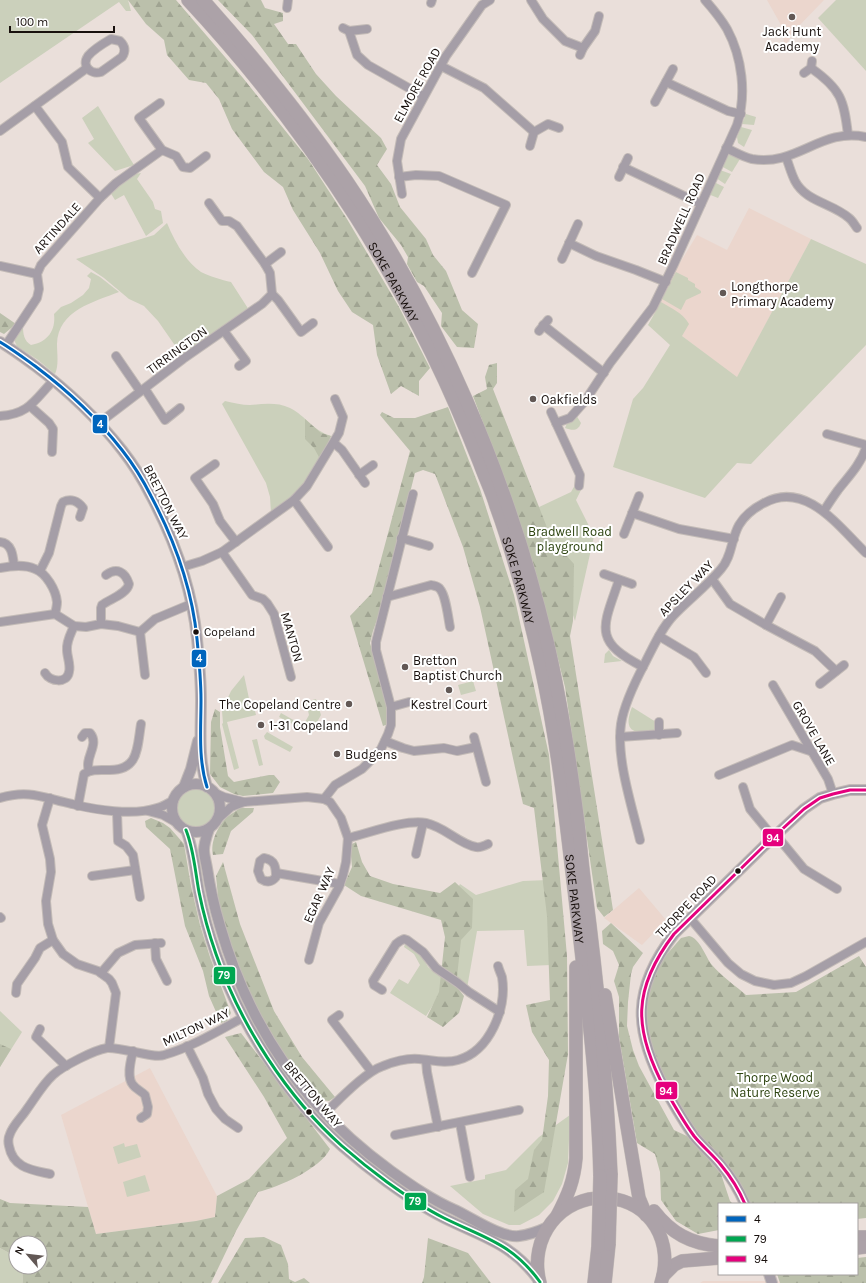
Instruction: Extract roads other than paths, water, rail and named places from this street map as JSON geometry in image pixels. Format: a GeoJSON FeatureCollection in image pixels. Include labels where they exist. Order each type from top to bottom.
{"type":"FeatureCollection","features":[{"type":"Feature","properties":{"kind":"highway","name":"SOKE PARKWAY"},"geometry":{"type":"LineString","coordinates":[[188,0],[265,88],[339,189],[371,240],[415,317],[463,420],[496,504],[523,596],[541,667],[581,904]]}},
{"type":"Feature","properties":{"kind":"highway","name":"SOKE PARKWAY"},"geometry":{"type":"LineString","coordinates":[[203,0],[275,83],[345,178],[376,226],[424,312],[476,423],[520,542],[547,640],[568,752],[599,1130],[605,1175],[604,1246]]}},
{"type":"Feature","properties":{"kind":"highway"},"geometry":{"type":"LineString","coordinates":[[581,904],[602,976],[639,1198],[646,1215]]}},
{"type":"Feature","properties":{"kind":"highway"},"geometry":{"type":"LineString","coordinates":[[558,1216],[574,1175],[576,1158],[581,904]]}},
{"type":"Feature","properties":{"kind":"highway"},"geometry":{"type":"LineString","coordinates":[[626,1114],[643,1187],[654,1211],[662,1221],[679,1234],[698,1243],[718,1246]]}},
{"type":"Feature","properties":{"kind":"highway"},"geometry":{"type":"LineString","coordinates":[[540,1283],[537,1271],[537,1254],[542,1237],[548,1227],[568,1208],[581,1202],[608,1198],[622,1201],[634,1207],[646,1215],[657,1228],[662,1239],[664,1251],[665,1263],[662,1279]]}},
{"type":"Feature","properties":{"kind":"highway"},"geometry":{"type":"LineString","coordinates":[[657,1228],[675,1239],[697,1249],[718,1250]]}},
{"type":"Feature","properties":{"kind":"highway"},"geometry":{"type":"LineString","coordinates":[[594,1283],[604,1246]]}},
{"type":"Feature","properties":{"kind":"highway"},"geometry":{"type":"LineString","coordinates":[[604,1246],[605,1283]]}},
{"type":"Feature","properties":{"kind":"highway"},"geometry":{"type":"LineString","coordinates":[[662,1279],[674,1265],[682,1261],[718,1258]]}},
{"type":"Feature","properties":{"kind":"street","name":"ELMORE ROAD"},"geometry":{"type":"LineString","coordinates":[[402,194],[398,177],[397,161],[401,139],[442,66],[446,56],[480,2],[490,0]]}},
{"type":"Feature","properties":{"kind":"street"},"geometry":{"type":"LineString","coordinates":[[531,0],[543,19],[565,41],[581,51],[595,30],[599,16]]}},
{"type":"Feature","properties":{"kind":"street","name":"BRADWELL ROAD"},"geometry":{"type":"LineString","coordinates":[[556,423],[570,418],[579,409],[649,313],[666,282],[741,114],[743,96],[742,79],[735,47],[727,29],[705,0]]}},
{"type":"Feature","properties":{"kind":"street"},"geometry":{"type":"LineString","coordinates":[[367,28],[346,29],[356,55],[368,65],[424,96]]}},
{"type":"Feature","properties":{"kind":"street"},"geometry":{"type":"LineString","coordinates":[[108,41],[120,41],[123,45],[125,49],[122,56],[101,72],[94,72],[87,68],[85,64],[88,56],[108,41]]}},
{"type":"Feature","properties":{"kind":"street"},"geometry":{"type":"LineString","coordinates":[[804,73],[812,64],[836,90],[842,102],[848,135]]}},
{"type":"Feature","properties":{"kind":"street"},"geometry":{"type":"LineString","coordinates":[[442,66],[484,88],[534,132]]}},
{"type":"Feature","properties":{"kind":"street"},"geometry":{"type":"LineString","coordinates":[[0,130],[87,68]]}},
{"type":"Feature","properties":{"kind":"street"},"geometry":{"type":"LineString","coordinates":[[655,102],[673,69]]}},
{"type":"Feature","properties":{"kind":"street"},"geometry":{"type":"LineString","coordinates":[[666,82],[728,111],[741,114]]}},
{"type":"Feature","properties":{"kind":"street"},"geometry":{"type":"LineString","coordinates":[[160,103],[139,118],[162,150],[176,156],[183,167],[190,168],[206,156]]}},
{"type":"Feature","properties":{"kind":"street"},"geometry":{"type":"LineString","coordinates":[[35,106],[62,142],[68,167],[100,198]]}},
{"type":"Feature","properties":{"kind":"street"},"geometry":{"type":"LineString","coordinates":[[530,146],[534,132],[548,124],[559,128]]}},
{"type":"Feature","properties":{"kind":"street"},"geometry":{"type":"LineString","coordinates":[[726,148],[752,158],[765,160],[794,155],[817,142],[831,138],[848,135],[866,137]]}},
{"type":"Feature","properties":{"kind":"street","name":"ARTINDALE"},"geometry":{"type":"LineString","coordinates":[[3,344],[37,298],[39,290],[37,274],[40,265],[100,198],[116,183],[162,150]]}},
{"type":"Feature","properties":{"kind":"street"},"geometry":{"type":"LineString","coordinates":[[786,157],[795,181],[800,188],[809,196],[850,218],[857,228]]}},
{"type":"Feature","properties":{"kind":"street"},"geometry":{"type":"LineString","coordinates":[[618,177],[628,158]]}},
{"type":"Feature","properties":{"kind":"street"},"geometry":{"type":"LineString","coordinates":[[623,167],[701,204]]}},
{"type":"Feature","properties":{"kind":"street"},"geometry":{"type":"LineString","coordinates":[[398,177],[416,175],[439,176],[506,205],[472,273]]}},
{"type":"Feature","properties":{"kind":"street"},"geometry":{"type":"LineString","coordinates":[[209,203],[222,221],[229,221],[237,226],[265,264],[270,273],[272,294],[301,332],[313,323]]}},
{"type":"Feature","properties":{"kind":"street"},"geometry":{"type":"LineString","coordinates":[[562,259],[578,224]]}},
{"type":"Feature","properties":{"kind":"street"},"geometry":{"type":"LineString","coordinates":[[569,243],[596,256],[666,282]]}},
{"type":"Feature","properties":{"kind":"street"},"geometry":{"type":"LineString","coordinates":[[265,264],[281,252]]}},
{"type":"Feature","properties":{"kind":"street"},"geometry":{"type":"LineString","coordinates":[[0,266],[37,274]]}},
{"type":"Feature","properties":{"kind":"street","name":"TIRRINGTON"},"geometry":{"type":"LineString","coordinates":[[99,423],[183,359],[262,304],[272,294]]}},
{"type":"Feature","properties":{"kind":"street"},"geometry":{"type":"LineString","coordinates":[[543,325],[604,373]]}},
{"type":"Feature","properties":{"kind":"street","name":"TIRRINGTON"},"geometry":{"type":"LineString","coordinates":[[224,331],[246,361],[239,366]]}},
{"type":"Feature","properties":{"kind":"street","name":"BRETTON WAY"},"geometry":{"type":"LineString","coordinates":[[3,344],[54,380],[99,423],[123,450],[143,480],[171,537],[182,567],[196,628],[200,680],[200,730],[203,773],[211,790]]}},
{"type":"Feature","properties":{"kind":"street","name":"TIRRINGTON"},"geometry":{"type":"LineString","coordinates":[[116,356],[165,420],[180,408]]}},
{"type":"Feature","properties":{"kind":"street"},"geometry":{"type":"LineString","coordinates":[[0,416],[20,412],[30,406],[54,380]]}},
{"type":"Feature","properties":{"kind":"street"},"geometry":{"type":"LineString","coordinates":[[182,567],[202,561],[222,552],[294,500],[307,486],[339,433],[343,417],[335,399]]}},
{"type":"Feature","properties":{"kind":"street"},"geometry":{"type":"LineString","coordinates":[[30,406],[49,423],[53,429],[52,452]]}},
{"type":"Feature","properties":{"kind":"street"},"geometry":{"type":"LineString","coordinates":[[551,412],[580,475],[579,486]]}},
{"type":"Feature","properties":{"kind":"street"},"geometry":{"type":"LineString","coordinates":[[827,434],[866,445]]}},
{"type":"Feature","properties":{"kind":"street"},"geometry":{"type":"LineString","coordinates":[[334,443],[342,450],[365,483]]}},
{"type":"Feature","properties":{"kind":"street"},"geometry":{"type":"LineString","coordinates":[[824,511],[838,490],[857,468],[866,448]]}},
{"type":"Feature","properties":{"kind":"street"},"geometry":{"type":"LineString","coordinates":[[215,464],[195,478],[213,504],[220,521],[236,542]]}},
{"type":"Feature","properties":{"kind":"street"},"geometry":{"type":"LineString","coordinates":[[359,475],[373,465]]}},
{"type":"Feature","properties":{"kind":"street"},"geometry":{"type":"LineString","coordinates":[[148,810],[163,815],[186,830],[202,832],[213,825],[231,807],[244,802],[307,797],[324,799],[335,785],[362,769],[381,749],[391,726],[392,707],[376,650],[377,634],[413,494]]}},
{"type":"Feature","properties":{"kind":"street"},"geometry":{"type":"LineString","coordinates":[[624,534],[639,496]]}},
{"type":"Feature","properties":{"kind":"street","name":"APSLEY WAY"},"geometry":{"type":"LineString","coordinates":[[640,840],[620,755],[620,737],[624,711],[643,667],[659,636],[672,617],[722,569],[729,556],[739,525],[752,509],[772,499],[786,497],[802,499],[824,511],[866,553]]}},
{"type":"Feature","properties":{"kind":"street"},"geometry":{"type":"LineString","coordinates":[[40,571],[49,553],[63,502],[71,500],[80,504],[83,508],[80,518]]}},
{"type":"Feature","properties":{"kind":"street"},"geometry":{"type":"LineString","coordinates":[[294,500],[328,547]]}},
{"type":"Feature","properties":{"kind":"street"},"geometry":{"type":"LineString","coordinates":[[632,513],[679,529],[734,539]]}},
{"type":"Feature","properties":{"kind":"street"},"geometry":{"type":"LineString","coordinates":[[401,538],[429,546]]}},
{"type":"Feature","properties":{"kind":"street"},"geometry":{"type":"LineString","coordinates":[[0,542],[4,542],[11,549],[14,566]]}},
{"type":"Feature","properties":{"kind":"street","name":"MANTON"},"geometry":{"type":"LineString","coordinates":[[222,552],[252,595],[263,599],[274,614],[290,677]]}},
{"type":"Feature","properties":{"kind":"street"},"geometry":{"type":"LineString","coordinates":[[0,568],[14,566],[34,568],[40,571],[50,583],[57,600],[55,614]]}},
{"type":"Feature","properties":{"kind":"street"},"geometry":{"type":"LineString","coordinates":[[101,624],[102,605],[123,592],[128,588],[129,584],[123,573],[119,571],[114,571],[106,576]]}},
{"type":"Feature","properties":{"kind":"street"},"geometry":{"type":"LineString","coordinates":[[604,574],[632,584]]}},
{"type":"Feature","properties":{"kind":"street"},"geometry":{"type":"LineString","coordinates":[[712,579],[730,604],[816,651],[836,671]]}},
{"type":"Feature","properties":{"kind":"street"},"geometry":{"type":"LineString","coordinates":[[619,580],[607,616],[605,631],[613,648],[625,658],[643,667]]}},
{"type":"Feature","properties":{"kind":"street"},"geometry":{"type":"LineString","coordinates":[[387,597],[431,585],[436,586],[440,588],[443,593],[450,627]]}},
{"type":"Feature","properties":{"kind":"street"},"geometry":{"type":"LineString","coordinates":[[766,625],[781,596]]}},
{"type":"Feature","properties":{"kind":"street"},"geometry":{"type":"LineString","coordinates":[[140,632],[155,619],[191,604]]}},
{"type":"Feature","properties":{"kind":"street"},"geometry":{"type":"LineString","coordinates":[[0,622],[55,614],[74,626],[86,627],[101,624],[118,626],[140,632]]}},
{"type":"Feature","properties":{"kind":"street"},"geometry":{"type":"LineString","coordinates":[[45,673],[49,679],[53,680],[64,679],[68,676],[70,671],[67,647],[74,626]]}},
{"type":"Feature","properties":{"kind":"street"},"geometry":{"type":"LineString","coordinates":[[140,632],[145,675]]}},
{"type":"Feature","properties":{"kind":"street"},"geometry":{"type":"LineString","coordinates":[[659,636],[694,657],[706,673]]}},
{"type":"Feature","properties":{"kind":"street"},"geometry":{"type":"LineString","coordinates":[[820,684],[844,665]]}},
{"type":"Feature","properties":{"kind":"street","name":"GROVE LANE"},"geometry":{"type":"LineString","coordinates":[[773,685],[810,751],[828,779],[832,794]]}},
{"type":"Feature","properties":{"kind":"street"},"geometry":{"type":"LineString","coordinates":[[392,707],[409,702]]}},
{"type":"Feature","properties":{"kind":"street"},"geometry":{"type":"LineString","coordinates":[[659,722],[659,735]]}},
{"type":"Feature","properties":{"kind":"street"},"geometry":{"type":"LineString","coordinates":[[78,806],[84,774],[89,771],[120,770],[128,766],[134,760],[141,724]]}},
{"type":"Feature","properties":{"kind":"street","name":"BRETTON WAY"},"geometry":{"type":"LineString","coordinates":[[184,787],[191,769],[200,730]]}},
{"type":"Feature","properties":{"kind":"street"},"geometry":{"type":"LineString","coordinates":[[82,737],[85,733],[90,733],[93,737],[94,746],[88,760],[89,771]]}},
{"type":"Feature","properties":{"kind":"street"},"geometry":{"type":"LineString","coordinates":[[620,737],[677,733]]}},
{"type":"Feature","properties":{"kind":"street"},"geometry":{"type":"LineString","coordinates":[[474,737],[486,782]]}},
{"type":"Feature","properties":{"kind":"street"},"geometry":{"type":"LineString","coordinates":[[385,741],[414,751],[444,748],[457,751],[476,747]]}},
{"type":"Feature","properties":{"kind":"street"},"geometry":{"type":"LineString","coordinates":[[718,775],[792,745],[810,751]]}},
{"type":"Feature","properties":{"kind":"street"},"geometry":{"type":"LineString","coordinates":[[177,823],[173,817],[172,810],[174,800],[179,791],[184,787],[196,784],[231,799],[244,802]]}},
{"type":"Feature","properties":{"kind":"street"},"geometry":{"type":"LineString","coordinates":[[743,787],[750,809],[804,869],[836,889]]}},
{"type":"Feature","properties":{"kind":"street"},"geometry":{"type":"LineString","coordinates":[[211,790],[218,799],[220,805],[218,819]]}},
{"type":"Feature","properties":{"kind":"street","name":"THORPE ROAD"},"geometry":{"type":"LineString","coordinates":[[744,1203],[733,1182],[721,1165],[694,1136],[680,1116],[657,1074],[644,1041],[641,1020],[642,995],[649,974],[661,951],[674,934],[774,836],[804,809],[820,798],[850,790],[866,790]]}},
{"type":"Feature","properties":{"kind":"street"},"geometry":{"type":"LineString","coordinates":[[0,798],[14,794],[27,793],[78,806],[117,812],[158,808],[174,800]]}},
{"type":"Feature","properties":{"kind":"street"},"geometry":{"type":"LineString","coordinates":[[50,798],[42,825],[50,858],[51,872],[46,901],[48,924],[53,940],[67,958],[101,973],[112,983],[116,993],[109,1048]]}},
{"type":"Feature","properties":{"kind":"street","name":"EGAR WAY"},"geometry":{"type":"LineString","coordinates":[[309,960],[319,923],[340,884],[346,862],[348,838],[341,818],[330,802],[324,799]]}},
{"type":"Feature","properties":{"kind":"street"},"geometry":{"type":"LineString","coordinates":[[117,812],[118,841],[126,846],[133,855],[140,898]]}},
{"type":"Feature","properties":{"kind":"street"},"geometry":{"type":"LineString","coordinates":[[348,838],[411,822],[436,825],[474,847],[482,847],[488,844]]}},
{"type":"Feature","properties":{"kind":"street"},"geometry":{"type":"LineString","coordinates":[[416,854],[423,823]]}},
{"type":"Feature","properties":{"kind":"street","name":"BRETTON WAY"},"geometry":{"type":"LineString","coordinates":[[208,829],[204,849],[211,897],[229,957],[242,991],[281,1060],[324,1114],[371,1157],[417,1190],[445,1206],[508,1235],[518,1236],[530,1234],[548,1227]]}},
{"type":"Feature","properties":{"kind":"street","name":"BRETTON WAY"},"geometry":{"type":"LineString","coordinates":[[186,830],[192,844],[199,893],[216,953],[244,1017],[269,1062],[310,1112],[342,1146],[362,1163],[410,1198],[443,1217],[510,1250],[523,1261],[540,1283]]}},
{"type":"Feature","properties":{"kind":"street"},"geometry":{"type":"LineString","coordinates":[[92,876],[135,870]]}},
{"type":"Feature","properties":{"kind":"street"},"geometry":{"type":"LineString","coordinates":[[276,873],[340,884]]}},
{"type":"Feature","properties":{"kind":"street"},"geometry":{"type":"LineString","coordinates":[[690,918],[728,963],[741,974],[755,981],[774,985],[791,983],[806,976],[866,942]]}},
{"type":"Feature","properties":{"kind":"street"},"geometry":{"type":"LineString","coordinates":[[382,990],[374,986],[373,981],[396,944],[404,939],[423,952],[436,968],[468,992],[500,1012]]}},
{"type":"Feature","properties":{"kind":"street"},"geometry":{"type":"LineString","coordinates":[[16,993],[17,984],[40,948],[53,940]]}},
{"type":"Feature","properties":{"kind":"street"},"geometry":{"type":"LineString","coordinates":[[101,973],[118,953],[135,945],[158,943],[156,959],[167,981]]}},
{"type":"Feature","properties":{"kind":"street"},"geometry":{"type":"LineString","coordinates":[[324,1114],[371,1071],[383,1066],[394,1062],[418,1059],[440,1062],[458,1060],[474,1052],[491,1032],[500,1012],[502,1002],[502,977],[498,966]]}},
{"type":"Feature","properties":{"kind":"street"},"geometry":{"type":"LineString","coordinates":[[339,1015],[332,1020],[371,1071]]}},
{"type":"Feature","properties":{"kind":"street","name":"MILTON WAY"},"geometry":{"type":"LineString","coordinates":[[50,1174],[25,1168],[18,1164],[13,1158],[8,1142],[12,1130],[49,1079],[66,1066],[99,1050],[109,1048],[162,1056],[187,1046],[244,1017]]}},
{"type":"Feature","properties":{"kind":"street"},"geometry":{"type":"LineString","coordinates":[[40,1030],[36,1037],[66,1066]]}},
{"type":"Feature","properties":{"kind":"street"},"geometry":{"type":"LineString","coordinates":[[187,1046],[216,1109],[238,1128]]}},
{"type":"Feature","properties":{"kind":"street"},"geometry":{"type":"LineString","coordinates":[[133,1051],[130,1082],[145,1095],[148,1107],[147,1114],[141,1118]]}},
{"type":"Feature","properties":{"kind":"street"},"geometry":{"type":"LineString","coordinates":[[426,1060],[438,1127]]}},
{"type":"Feature","properties":{"kind":"street"},"geometry":{"type":"LineString","coordinates":[[395,1135],[519,1110]]}},
{"type":"Feature","properties":{"kind":"street"},"geometry":{"type":"LineString","coordinates":[[460,1123],[470,1177]]}},
{"type":"Feature","properties":{"kind":"place","name":"Jack Hunt Academy"},"geometry":{"type":"Point","coordinates":[792,17]}},
{"type":"Feature","properties":{"kind":"place","name":"Longthorpe Primary Academy"},"geometry":{"type":"Point","coordinates":[723,293]}},
{"type":"Feature","properties":{"kind":"place","name":"Oakfields"},"geometry":{"type":"Point","coordinates":[533,399]}},
{"type":"Feature","properties":{"kind":"place","name":"Copeland"},"geometry":{"type":"Point","coordinates":[196,632]}},
{"type":"Feature","properties":{"kind":"place","name":"Bretton Baptist Church"},"geometry":{"type":"Point","coordinates":[405,667]}},
{"type":"Feature","properties":{"kind":"place","name":"Kestrel Court"},"geometry":{"type":"Point","coordinates":[449,690]}},
{"type":"Feature","properties":{"kind":"place","name":"The Copeland Centre"},"geometry":{"type":"Point","coordinates":[349,704]}},
{"type":"Feature","properties":{"kind":"place","name":"1-31 Copeland"},"geometry":{"type":"Point","coordinates":[261,725]}},
{"type":"Feature","properties":{"kind":"place","name":"Budgens"},"geometry":{"type":"Point","coordinates":[337,754]}},
{"type":"Feature","properties":{"kind":"park label","name":"Bradwell Road playground"},"geometry":{"type":"Point","coordinates":[570,538]}},
{"type":"Feature","properties":{"kind":"park label","name":"Thorpe Wood Nature Reserve"},"geometry":{"type":"Point","coordinates":[775,1084]}}]}
